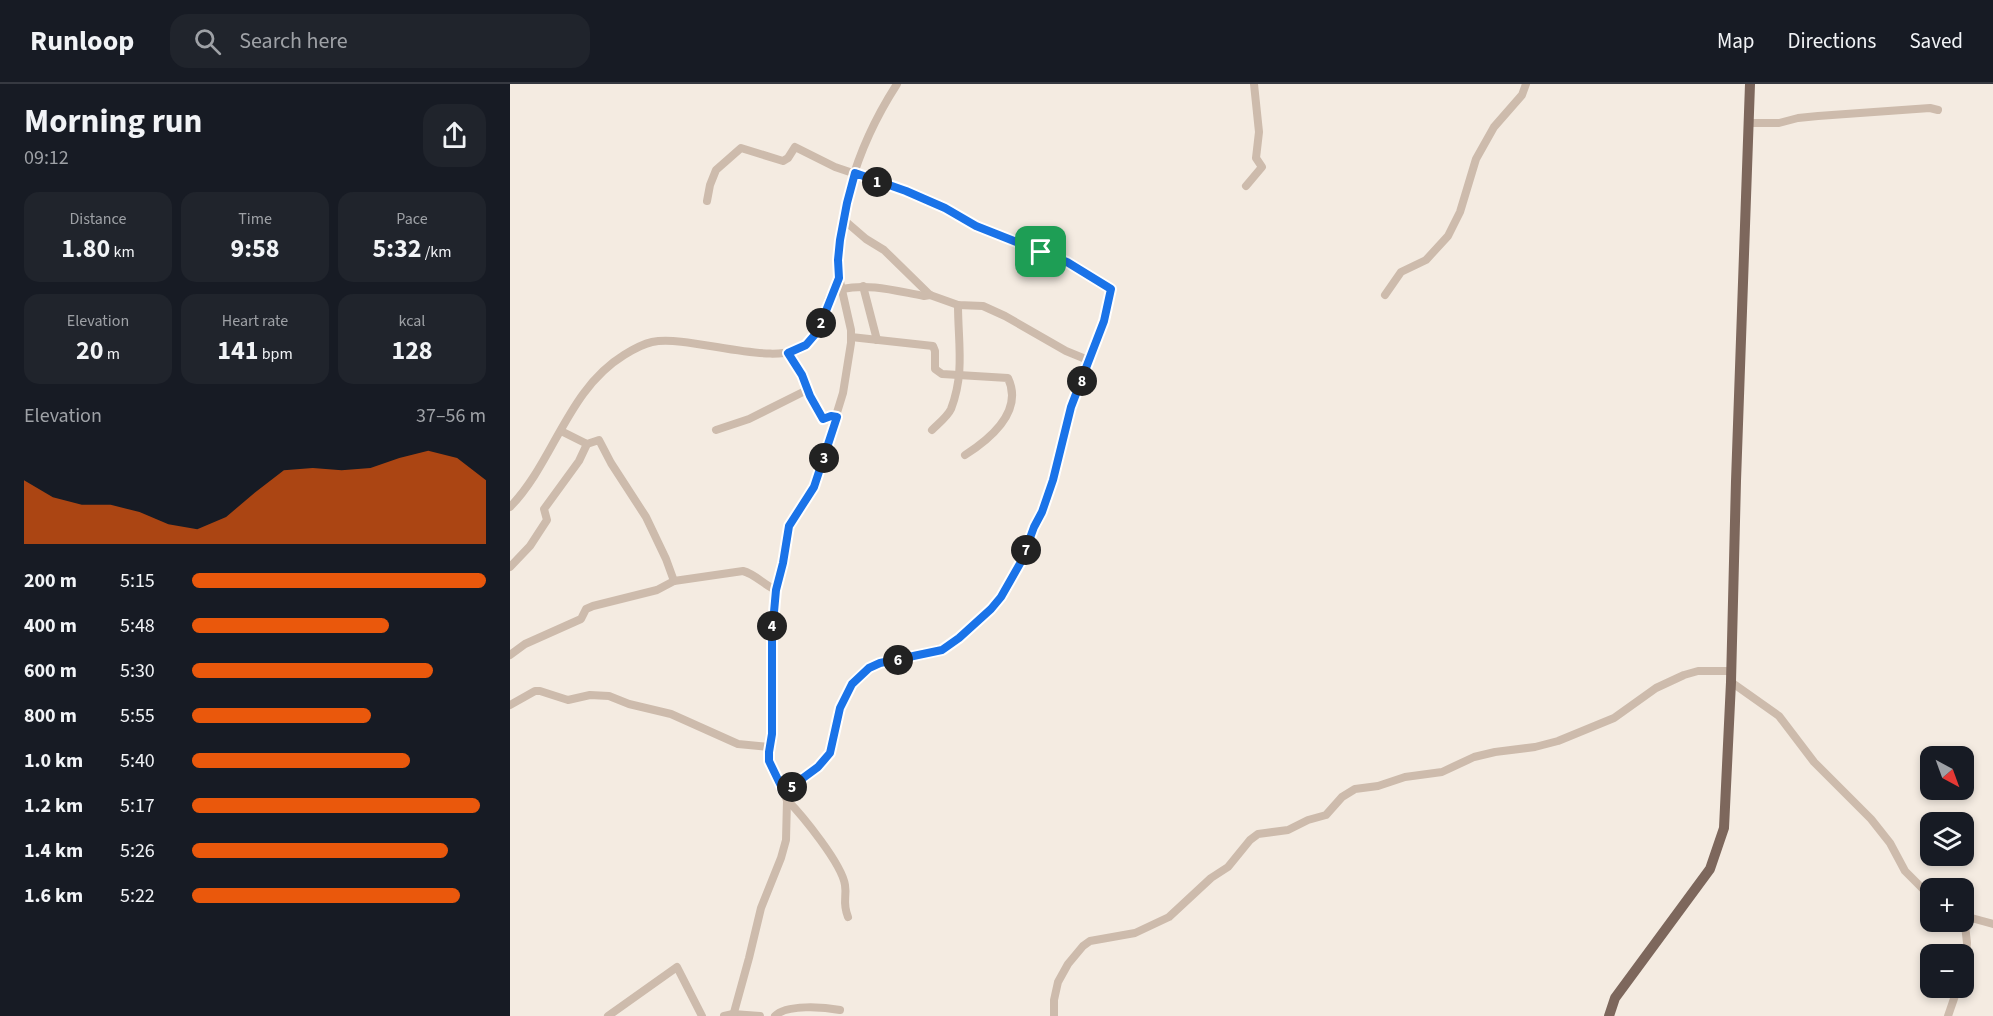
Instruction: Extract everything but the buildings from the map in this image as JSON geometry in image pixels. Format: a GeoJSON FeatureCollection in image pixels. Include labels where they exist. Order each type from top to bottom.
{"type":"FeatureCollection","features":[{"type":"Feature","properties":{"kind":"main road"},"geometry":{"type":"LineString","coordinates":[[1609,1016],[1615,998],[1710,869],[1724,828],[1750,84]]}},
{"type":"Feature","properties":{"kind":"street"},"geometry":{"type":"LineString","coordinates":[[848,917],[844,906],[845,884],[832,859],[800,813],[785,796],[769,761],[774,702],[772,634],[776,590],[789,526],[814,487],[837,417],[850,357],[851,338],[839,278],[838,260],[848,195],[861,153],[897,84]]}},
{"type":"Feature","properties":{"kind":"street"},"geometry":{"type":"LineString","coordinates":[[1246,186],[1262,168],[1256,158],[1259,130],[1254,84]]}},
{"type":"Feature","properties":{"kind":"street"},"geometry":{"type":"LineString","coordinates":[[1385,295],[1401,272],[1426,260],[1448,236],[1460,212],[1476,159],[1494,127],[1522,95],[1526,84]]}},
{"type":"Feature","properties":{"kind":"street"},"geometry":{"type":"LineString","coordinates":[[1749,123],[1779,123],[1798,118],[1865,112],[1930,108],[1938,110]]}},
{"type":"Feature","properties":{"kind":"street"},"geometry":{"type":"LineString","coordinates":[[707,201],[716,170],[741,148],[783,161],[795,147],[835,167],[906,191],[945,208],[976,226],[1067,262],[1111,289],[1104,321],[1071,407],[1053,480],[1042,512],[1022,560],[1001,597],[959,638],[942,650],[880,663],[869,668],[852,684],[840,708],[830,753],[818,767],[785,796],[786,840],[782,858],[761,908],[749,958],[730,1015],[760,1016]]}},
{"type":"Feature","properties":{"kind":"street"},"geometry":{"type":"LineString","coordinates":[[844,220],[866,239],[884,250],[930,295],[958,305],[983,306],[1005,315],[1066,351],[1088,360]]}},
{"type":"Feature","properties":{"kind":"street"},"geometry":{"type":"LineString","coordinates":[[510,507],[520,497],[578,400],[602,372],[623,356],[651,342],[672,340],[770,354],[788,353],[806,345],[818,331],[839,278]]}},
{"type":"Feature","properties":{"kind":"street"},"geometry":{"type":"LineString","coordinates":[[842,289],[864,286],[924,296],[930,295]]}},
{"type":"Feature","properties":{"kind":"street"},"geometry":{"type":"LineString","coordinates":[[864,286],[877,340]]}},
{"type":"Feature","properties":{"kind":"street"},"geometry":{"type":"LineString","coordinates":[[932,430],[951,408],[956,398],[961,352],[958,305]]}},
{"type":"Feature","properties":{"kind":"street"},"geometry":{"type":"LineString","coordinates":[[851,338],[933,346],[935,347],[937,372],[960,376],[1008,378],[1012,392],[1008,413],[984,443],[965,455]]}},
{"type":"Feature","properties":{"kind":"street"},"geometry":{"type":"LineString","coordinates":[[788,353],[823,419],[831,416],[837,417]]}},
{"type":"Feature","properties":{"kind":"street"},"geometry":{"type":"LineString","coordinates":[[716,430],[749,419],[809,389]]}},
{"type":"Feature","properties":{"kind":"street"},"geometry":{"type":"LineString","coordinates":[[561,431],[587,444],[599,440],[602,444],[611,463],[646,517],[674,582]]}},
{"type":"Feature","properties":{"kind":"street"},"geometry":{"type":"LineString","coordinates":[[510,567],[530,546],[545,524],[547,520],[544,509],[579,461],[587,444]]}},
{"type":"Feature","properties":{"kind":"street"},"geometry":{"type":"LineString","coordinates":[[510,655],[525,644],[581,619],[586,609],[657,590],[674,582],[743,571],[776,590]]}},
{"type":"Feature","properties":{"kind":"street"},"geometry":{"type":"LineString","coordinates":[[1054,1016],[1054,1000],[1058,982],[1068,964],[1083,946],[1090,941],[1135,933],[1169,917],[1211,878],[1228,867],[1250,840],[1258,834],[1288,830],[1308,820],[1326,815],[1342,797],[1355,789],[1378,786],[1405,777],[1442,772],[1474,757],[1495,752],[1535,747],[1558,741],[1614,718],[1656,688],[1698,671],[1731,676],[1779,716],[1814,762],[1871,819],[1890,843],[1905,871],[1920,888]]}},
{"type":"Feature","properties":{"kind":"street"},"geometry":{"type":"LineString","coordinates":[[510,705],[535,691],[568,700],[590,695],[609,696],[628,704],[671,714],[738,744],[769,747]]}},
{"type":"Feature","properties":{"kind":"street"},"geometry":{"type":"LineString","coordinates":[[1974,919],[1993,924]]}},
{"type":"Feature","properties":{"kind":"street"},"geometry":{"type":"LineString","coordinates":[[608,1016],[677,967],[702,1016]]}},
{"type":"Feature","properties":{"kind":"street"},"geometry":{"type":"LineString","coordinates":[[1948,1016],[1954,998]]}},
{"type":"Feature","properties":{"kind":"street"},"geometry":{"type":"LineString","coordinates":[[775,1016],[777,1013],[810,1007],[821,1006],[840,1010]]}},
{"type":"Feature","properties":{"kind":"route"},"geometry":{"type":"LineString","coordinates":[[855,173],[906,191],[945,208],[976,226],[1041,252],[1067,262],[1111,289],[1104,321],[1088,360],[1081,386],[1071,407],[1048,496],[1022,560],[1001,597],[959,638],[942,650],[915,654],[898,661],[874,665],[852,684],[840,708],[830,753],[818,767],[784,792],[769,761],[774,702],[773,608],[789,526],[814,487],[837,417],[831,416],[823,419],[810,396],[802,375],[788,353],[806,345],[818,331],[839,278],[840,240],[850,187],[855,173]]}}]}
